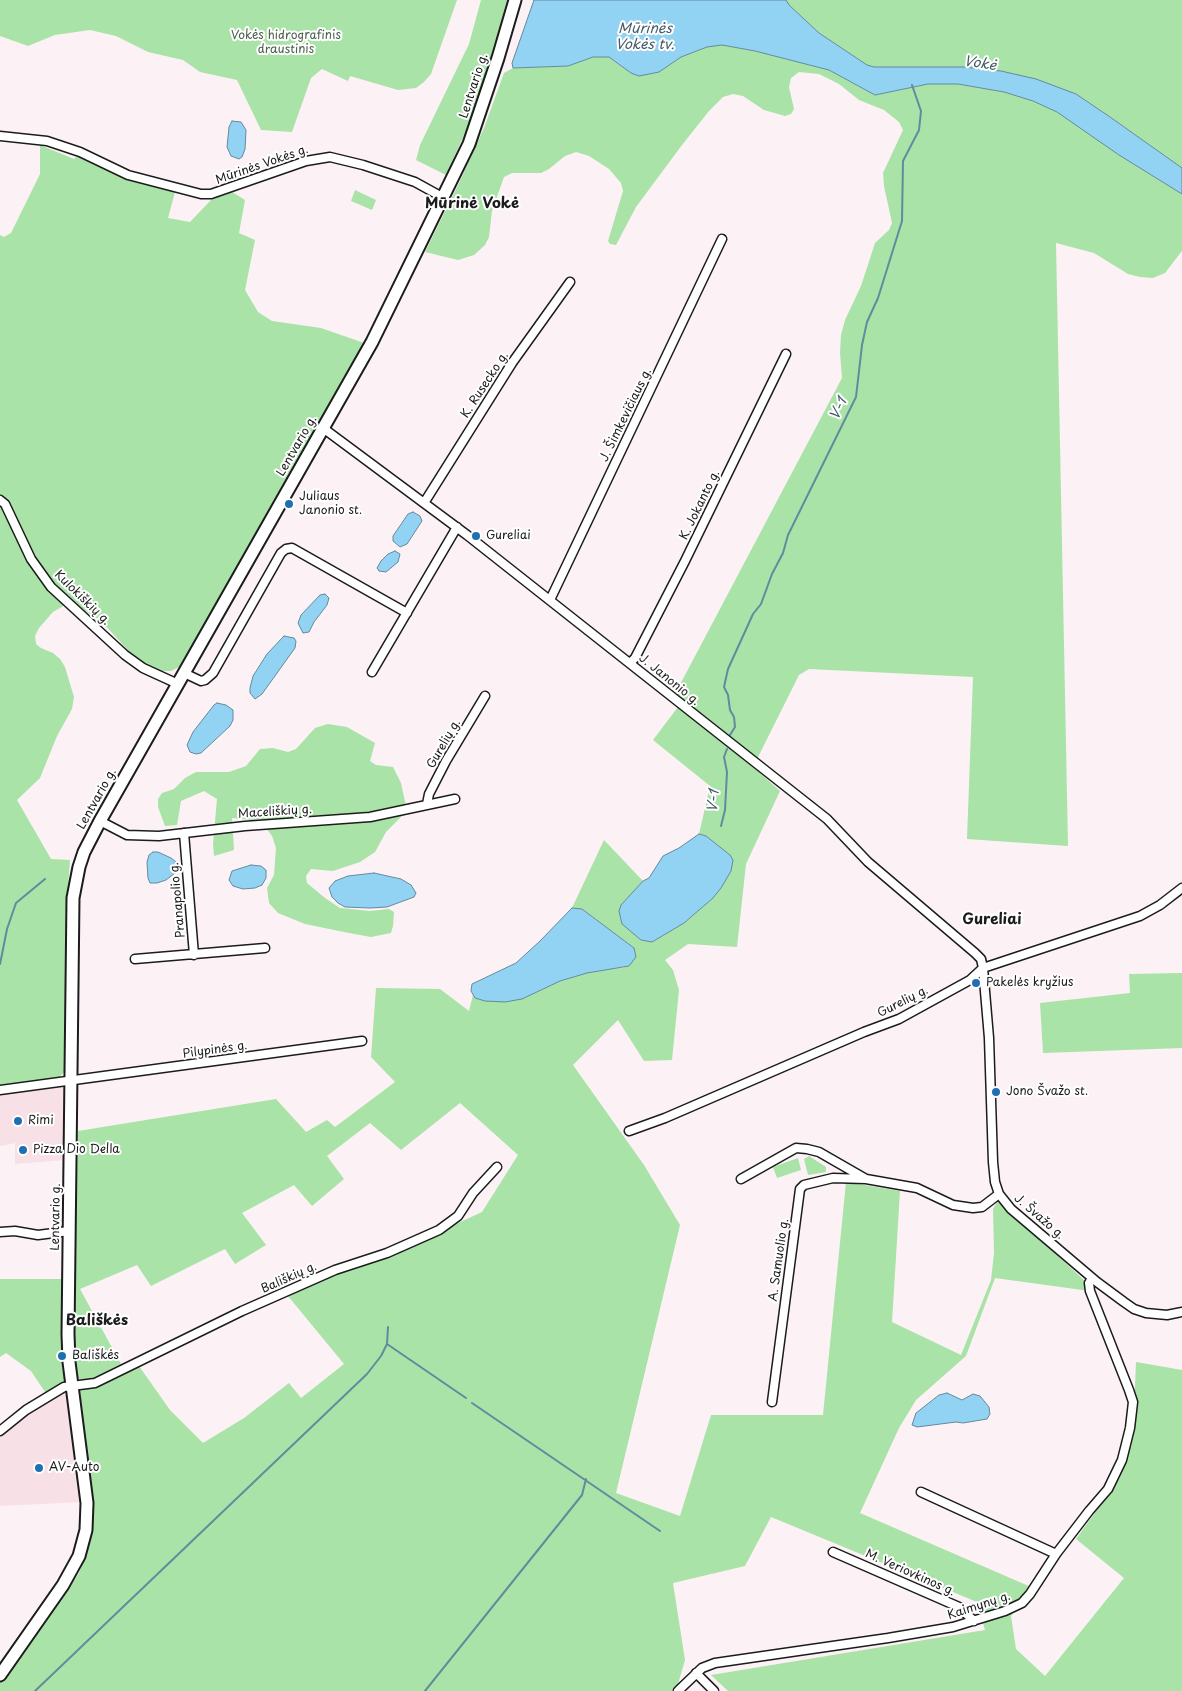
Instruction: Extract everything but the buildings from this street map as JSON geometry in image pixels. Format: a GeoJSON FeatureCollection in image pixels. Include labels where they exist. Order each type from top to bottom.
{"type":"FeatureCollection","features":[{"type":"Feature","properties":{"kind":"main road","name":"Lentvario g."},"geometry":{"type":"LineString","coordinates":[[0,1676],[64,1586],[76,1563],[83,1543],[87,1518],[68,1334],[74,890],[79,867],[84,852],[100,821],[372,342],[469,144],[515,0]]}},
{"type":"Feature","properties":{"kind":"street","name":"Mūrinės Vokės g."},"geometry":{"type":"LineString","coordinates":[[0,136],[47,141],[80,152],[128,176],[201,194],[210,194],[306,161],[330,157],[363,165],[408,180],[444,198]]}},
{"type":"Feature","properties":{"kind":"street","name":"J. Šimkevičiaus g."},"geometry":{"type":"LineString","coordinates":[[550,600],[722,239]]}},
{"type":"Feature","properties":{"kind":"street","name":"K. Rusecko g."},"geometry":{"type":"LineString","coordinates":[[424,503],[512,363],[570,282]]}},
{"type":"Feature","properties":{"kind":"street","name":"K. Jokanto g."},"geometry":{"type":"LineString","coordinates":[[630,663],[685,561],[786,354]]}},
{"type":"Feature","properties":{"kind":"street","name":"J. Janonio g."},"geometry":{"type":"LineString","coordinates":[[323,428],[457,527],[827,819],[868,862],[975,953],[980,959],[983,968]]}},
{"type":"Feature","properties":{"kind":"street","name":"Kulokiškių g."},"geometry":{"type":"LineString","coordinates":[[0,500],[5,504],[31,559],[51,587],[125,655],[143,668],[178,684]]}},
{"type":"Feature","properties":{"kind":"street"},"geometry":{"type":"LineString","coordinates":[[372,672],[457,527]]}},
{"type":"Feature","properties":{"kind":"street"},"geometry":{"type":"LineString","coordinates":[[184,673],[201,681],[213,673],[281,553],[286,549],[292,548],[406,613]]}},
{"type":"Feature","properties":{"kind":"street","name":"Gurelių g."},"geometry":{"type":"LineString","coordinates":[[427,804],[429,794],[442,769],[485,696]]}},
{"type":"Feature","properties":{"kind":"street","name":"Maceliškių g."},"geometry":{"type":"LineString","coordinates":[[100,821],[119,832],[137,837],[159,836],[245,826],[370,817],[455,799]]}},
{"type":"Feature","properties":{"kind":"street","name":"Pranapolio g."},"geometry":{"type":"LineString","coordinates":[[184,833],[194,955],[265,948]]}},
{"type":"Feature","properties":{"kind":"street","name":"Gurelių g."},"geometry":{"type":"LineString","coordinates":[[629,1131],[665,1118],[864,1032],[899,1020],[970,980],[983,968],[1140,916],[1160,905],[1182,888]]}},
{"type":"Feature","properties":{"kind":"street"},"geometry":{"type":"LineString","coordinates":[[135,959],[194,955]]}},
{"type":"Feature","properties":{"kind":"street","name":"J. Švažo g."},"geometry":{"type":"LineString","coordinates":[[983,968],[989,1038],[993,1162],[995,1182],[999,1194],[1011,1209],[1092,1278],[1134,1309],[1146,1313],[1167,1315],[1182,1312]]}},
{"type":"Feature","properties":{"kind":"street","name":"Pilypinės g."},"geometry":{"type":"LineString","coordinates":[[0,1090],[362,1041]]}},
{"type":"Feature","properties":{"kind":"street"},"geometry":{"type":"LineString","coordinates":[[742,1179],[796,1148],[818,1152],[866,1179],[917,1188],[953,1205],[982,1207],[999,1194]]}},
{"type":"Feature","properties":{"kind":"street","name":"Bališkių g."},"geometry":{"type":"LineString","coordinates":[[0,1431],[26,1410],[64,1387],[95,1383],[237,1314],[335,1270],[387,1253],[439,1230],[458,1216],[473,1193],[497,1167]]}},
{"type":"Feature","properties":{"kind":"street","name":"A. Samuolio g."},"geometry":{"type":"LineString","coordinates":[[772,1402],[800,1189],[804,1185],[833,1178],[866,1179]]}},
{"type":"Feature","properties":{"kind":"street"},"geometry":{"type":"LineString","coordinates":[[0,1232],[38,1235],[69,1231]]}},
{"type":"Feature","properties":{"kind":"street","name":"Kaimynų g."},"geometry":{"type":"LineString","coordinates":[[678,1691],[702,1668],[715,1663],[953,1627],[1004,1611],[1022,1603],[1056,1554],[1108,1489],[1122,1460],[1130,1428],[1132,1402],[1130,1390],[1090,1292],[1089,1283],[1092,1278]]}},
{"type":"Feature","properties":{"kind":"street"},"geometry":{"type":"LineString","coordinates":[[921,1492],[1056,1554]]}},
{"type":"Feature","properties":{"kind":"street","name":"M. Veriovkinos g."},"geometry":{"type":"LineString","coordinates":[[833,1552],[959,1607],[974,1621]]}},
{"type":"Feature","properties":{"kind":"street"},"geometry":{"type":"LineString","coordinates":[[696,1673],[714,1691]]}},
{"type":"Feature","properties":{"kind":"shaded area"},"geometry":{"type":"Polygon","coordinates":[[[61,1087],[66,1092],[65,1160],[15,1164],[15,1143],[0,1146],[0,1094],[61,1087]]]}},
{"type":"Feature","properties":{"kind":"shaded area","name":"AV-Auto"},"geometry":{"type":"Polygon","coordinates":[[[68,1383],[82,1502],[0,1506],[0,1434],[68,1383]]]}},
{"type":"Feature","properties":{"kind":"green space","name":"Vokės hidrografinis draustinis"},"geometry":{"type":"Polygon","coordinates":[[[0,0],[457,0],[431,74],[424,82],[416,88],[398,90],[350,76],[348,81],[322,69],[311,78],[292,132],[261,130],[237,80],[200,72],[183,60],[148,52],[116,36],[90,30],[55,35],[28,46],[0,36],[0,0]]]}},
{"type":"Feature","properties":{"kind":"green space"},"geometry":{"type":"Polygon","coordinates":[[[481,0],[509,0],[470,122],[446,175],[416,160],[420,145],[469,44],[481,0]]]}},
{"type":"Feature","properties":{"kind":"green space"},"geometry":{"type":"Polygon","coordinates":[[[786,0],[1182,0],[1182,168],[1076,94],[964,67],[893,68],[867,65],[819,33],[786,0]]]}},
{"type":"Feature","properties":{"kind":"green space"},"geometry":{"type":"Polygon","coordinates":[[[722,45],[755,51],[829,70],[875,95],[928,84],[958,84],[1004,92],[1033,101],[1057,112],[1119,155],[1182,194],[1182,251],[1165,273],[1153,278],[1128,274],[1094,253],[1056,243],[1068,846],[967,839],[973,677],[809,669],[799,675],[757,759],[675,694],[842,378],[840,353],[841,335],[845,320],[861,286],[875,243],[889,230],[892,223],[883,173],[903,130],[899,122],[884,110],[859,100],[839,84],[819,74],[799,72],[791,78],[789,87],[794,109],[791,114],[785,116],[764,110],[743,96],[733,94],[723,97],[709,111],[682,145],[636,207],[616,245],[610,244],[608,241],[623,191],[621,183],[609,169],[589,156],[576,152],[565,156],[541,173],[512,173],[504,177],[492,211],[489,237],[485,245],[474,255],[458,260],[425,252],[484,128],[504,73],[513,68],[568,66],[593,57],[609,57],[631,73],[659,72],[681,57],[707,47],[722,45]]]}},
{"type":"Feature","properties":{"kind":"green space"},"geometry":{"type":"Polygon","coordinates":[[[40,145],[74,159],[78,155],[120,175],[175,192],[168,218],[190,222],[212,199],[229,190],[245,200],[239,233],[255,240],[245,290],[258,312],[272,321],[321,328],[364,343],[186,660],[179,667],[171,671],[161,671],[137,660],[102,622],[80,607],[65,605],[53,612],[39,628],[35,636],[36,644],[60,659],[65,667],[74,697],[72,709],[57,736],[40,778],[17,800],[51,859],[70,860],[67,902],[65,1071],[59,1078],[0,1086],[0,235],[4,237],[11,233],[40,174],[40,145]]]}},
{"type":"Feature","properties":{"kind":"green space"},"geometry":{"type":"Polygon","coordinates":[[[355,190],[376,200],[372,210],[351,201],[355,190]]]}},
{"type":"Feature","properties":{"kind":"green space"},"geometry":{"type":"Polygon","coordinates":[[[678,707],[780,791],[746,864],[737,947],[688,944],[665,960],[673,970],[679,990],[672,1060],[644,1061],[618,1020],[573,1065],[644,1165],[680,1225],[616,1493],[680,1516],[711,1415],[823,1415],[846,1182],[900,1191],[892,1322],[961,1355],[991,1280],[994,1253],[993,1209],[998,1201],[1097,1292],[995,1278],[966,1356],[916,1400],[899,1428],[860,1513],[1031,1587],[1011,1616],[1016,1649],[1045,1676],[1124,1578],[1076,1539],[1114,1486],[1123,1468],[1129,1447],[1134,1411],[1136,1362],[1182,1370],[1182,1691],[728,1691],[711,1675],[985,1630],[977,1602],[771,1517],[745,1566],[673,1583],[685,1660],[676,1691],[0,1691],[0,1683],[69,1588],[79,1573],[85,1558],[93,1518],[80,1390],[99,1385],[139,1366],[170,1410],[203,1443],[244,1418],[289,1383],[301,1398],[344,1364],[288,1296],[341,1270],[389,1255],[482,1212],[518,1155],[460,1103],[401,1150],[370,1123],[327,1156],[344,1179],[312,1206],[294,1185],[242,1213],[266,1245],[235,1264],[225,1249],[151,1286],[137,1265],[80,1289],[121,1364],[86,1381],[75,1376],[73,1322],[78,1131],[276,1099],[306,1132],[327,1120],[335,1127],[395,1082],[371,1057],[376,988],[440,989],[469,1011],[473,995],[475,998],[522,999],[560,981],[603,969],[623,968],[634,948],[582,909],[572,908],[604,840],[643,881],[621,905],[620,918],[652,942],[684,923],[713,898],[731,871],[706,836],[699,834],[710,786],[653,740],[678,707]]]}},
{"type":"Feature","properties":{"kind":"green space"},"geometry":{"type":"Polygon","coordinates":[[[328,724],[347,727],[375,743],[370,761],[376,765],[393,767],[401,783],[407,811],[386,832],[375,852],[360,862],[333,871],[311,869],[306,876],[307,883],[340,908],[370,911],[389,909],[394,912],[391,933],[371,937],[305,924],[278,913],[269,903],[267,888],[274,875],[276,848],[272,836],[261,821],[232,818],[234,850],[214,856],[213,844],[217,799],[204,791],[181,801],[177,825],[165,826],[158,807],[158,799],[162,793],[174,789],[185,778],[196,772],[229,772],[246,766],[260,749],[273,748],[288,752],[296,749],[315,728],[328,724]]]}},
{"type":"Feature","properties":{"kind":"green space"},"geometry":{"type":"Polygon","coordinates":[[[1182,973],[1182,1048],[1043,1053],[1040,1003],[1130,993],[1129,974],[1182,973]]]}},
{"type":"Feature","properties":{"kind":"green space"},"geometry":{"type":"Polygon","coordinates":[[[809,1156],[826,1167],[826,1172],[808,1175],[804,1159],[809,1156]]]}},
{"type":"Feature","properties":{"kind":"green space"},"geometry":{"type":"Polygon","coordinates":[[[798,1158],[801,1170],[777,1178],[773,1167],[798,1158]]]}},
{"type":"Feature","properties":{"kind":"green space"},"geometry":{"type":"Polygon","coordinates":[[[0,1279],[65,1279],[68,1383],[47,1395],[31,1371],[6,1353],[0,1357],[0,1279]]]}},
{"type":"Feature","properties":{"kind":"water","name":"Mūrinės Vokės tv."},"geometry":{"type":"Polygon","coordinates":[[[534,0],[786,0],[819,33],[867,65],[874,67],[964,67],[1001,71],[1036,79],[1076,94],[1182,168],[1182,194],[1119,155],[1057,112],[1033,101],[1004,92],[958,84],[928,84],[875,95],[829,70],[755,51],[722,45],[707,47],[681,57],[659,72],[639,76],[631,73],[609,57],[593,57],[568,66],[513,68],[512,63],[534,0]]]}},
{"type":"Feature","properties":{"kind":"water"},"geometry":{"type":"Polygon","coordinates":[[[232,121],[241,122],[246,130],[245,149],[242,157],[239,159],[231,156],[227,147],[229,127],[232,121]]]}},
{"type":"Feature","properties":{"kind":"water"},"geometry":{"type":"Polygon","coordinates":[[[413,512],[420,516],[422,521],[407,544],[400,547],[393,541],[393,536],[408,514],[413,512]]]}},
{"type":"Feature","properties":{"kind":"water"},"geometry":{"type":"Polygon","coordinates":[[[395,551],[400,554],[398,562],[386,572],[379,571],[377,568],[381,561],[388,554],[395,551]]]}},
{"type":"Feature","properties":{"kind":"water"},"geometry":{"type":"Polygon","coordinates":[[[325,594],[329,598],[327,605],[309,632],[303,633],[298,623],[301,615],[320,595],[325,594]]]}},
{"type":"Feature","properties":{"kind":"water"},"geometry":{"type":"Polygon","coordinates":[[[284,636],[294,638],[296,641],[295,648],[262,694],[255,699],[250,693],[253,676],[267,654],[284,636]]]}},
{"type":"Feature","properties":{"kind":"water"},"geometry":{"type":"Polygon","coordinates":[[[217,703],[226,705],[233,710],[233,720],[230,726],[201,753],[190,752],[187,745],[193,732],[217,703]]]}},
{"type":"Feature","properties":{"kind":"water"},"geometry":{"type":"Polygon","coordinates":[[[699,834],[706,836],[730,855],[733,860],[731,871],[713,898],[684,923],[652,942],[641,940],[622,924],[619,911],[621,905],[643,881],[649,878],[663,856],[679,848],[699,834]]]}},
{"type":"Feature","properties":{"kind":"water"},"geometry":{"type":"Polygon","coordinates":[[[153,852],[158,852],[171,858],[176,862],[179,870],[166,880],[150,883],[147,862],[149,855],[153,852]]]}},
{"type":"Feature","properties":{"kind":"water"},"geometry":{"type":"Polygon","coordinates":[[[251,865],[261,866],[266,870],[266,878],[262,885],[243,889],[233,886],[229,880],[232,871],[251,865]]]}},
{"type":"Feature","properties":{"kind":"water"},"geometry":{"type":"Polygon","coordinates":[[[374,873],[401,879],[411,885],[416,893],[414,897],[387,907],[370,908],[345,907],[332,897],[329,888],[335,881],[348,876],[374,873]]]}},
{"type":"Feature","properties":{"kind":"water"},"geometry":{"type":"Polygon","coordinates":[[[572,908],[582,909],[634,948],[636,957],[629,966],[587,973],[560,981],[522,999],[505,1002],[485,1001],[475,998],[471,991],[472,984],[516,963],[572,908]]]}},
{"type":"Feature","properties":{"kind":"water"},"geometry":{"type":"Polygon","coordinates":[[[947,1393],[962,1400],[973,1394],[980,1396],[989,1407],[990,1414],[987,1419],[963,1423],[956,1422],[917,1427],[912,1425],[916,1413],[939,1395],[947,1393]]]}},
{"type":"Feature","properties":{"kind":"waterway","name":"V-1"},"geometry":{"type":"LineString","coordinates":[[730,735],[735,727],[728,695],[724,687],[728,669],[753,614],[761,604],[772,574],[783,553],[788,535],[856,397],[862,345],[867,322],[878,298],[902,221],[903,161],[919,130],[921,111],[912,85]]}},
{"type":"Feature","properties":{"kind":"waterway","name":"V-1"},"geometry":{"type":"LineString","coordinates":[[721,826],[725,810],[727,772],[724,757],[727,749]]}},
{"type":"Feature","properties":{"kind":"waterway"},"geometry":{"type":"LineString","coordinates":[[0,964],[7,929],[16,903],[45,879]]}},
{"type":"Feature","properties":{"kind":"waterway"},"geometry":{"type":"LineString","coordinates":[[35,1691],[367,1374],[381,1356],[387,1344],[388,1327]]}},
{"type":"Feature","properties":{"kind":"waterway"},"geometry":{"type":"LineString","coordinates":[[387,1344],[466,1398]]}},
{"type":"Feature","properties":{"kind":"waterway"},"geometry":{"type":"LineString","coordinates":[[472,1403],[660,1531]]}},
{"type":"Feature","properties":{"kind":"waterway"},"geometry":{"type":"LineString","coordinates":[[425,1691],[582,1495],[586,1479]]}},
{"type":"Feature","properties":{"kind":"place","name":"Juliaus Janonio st."},"geometry":{"type":"Point","coordinates":[289,504]}},
{"type":"Feature","properties":{"kind":"place","name":"Gureliai"},"geometry":{"type":"Point","coordinates":[476,536]}},
{"type":"Feature","properties":{"kind":"place","name":"Pakelės kryžius"},"geometry":{"type":"Point","coordinates":[976,983]}},
{"type":"Feature","properties":{"kind":"place","name":"Jono Švažo st."},"geometry":{"type":"Point","coordinates":[996,1092]}},
{"type":"Feature","properties":{"kind":"place","name":"Rimi"},"geometry":{"type":"Point","coordinates":[18,1121]}},
{"type":"Feature","properties":{"kind":"place","name":"Pizza Dio Della"},"geometry":{"type":"Point","coordinates":[23,1150]}},
{"type":"Feature","properties":{"kind":"place","name":"Bališkės"},"geometry":{"type":"Point","coordinates":[62,1356]}},
{"type":"Feature","properties":{"kind":"place","name":"AV-Auto"},"geometry":{"type":"Point","coordinates":[39,1468]}},
{"type":"Feature","properties":{"kind":"district","name":"Mūrinė Vokė"},"geometry":{"type":"Point","coordinates":[472,204]}},
{"type":"Feature","properties":{"kind":"district","name":"Gureliai"},"geometry":{"type":"Point","coordinates":[992,920]}},
{"type":"Feature","properties":{"kind":"district","name":"Bališkės"},"geometry":{"type":"Point","coordinates":[97,1321]}},
{"type":"Feature","properties":{"kind":"water label","name":"Vokė"},"geometry":{"type":"Point","coordinates":[980,64]}}]}
